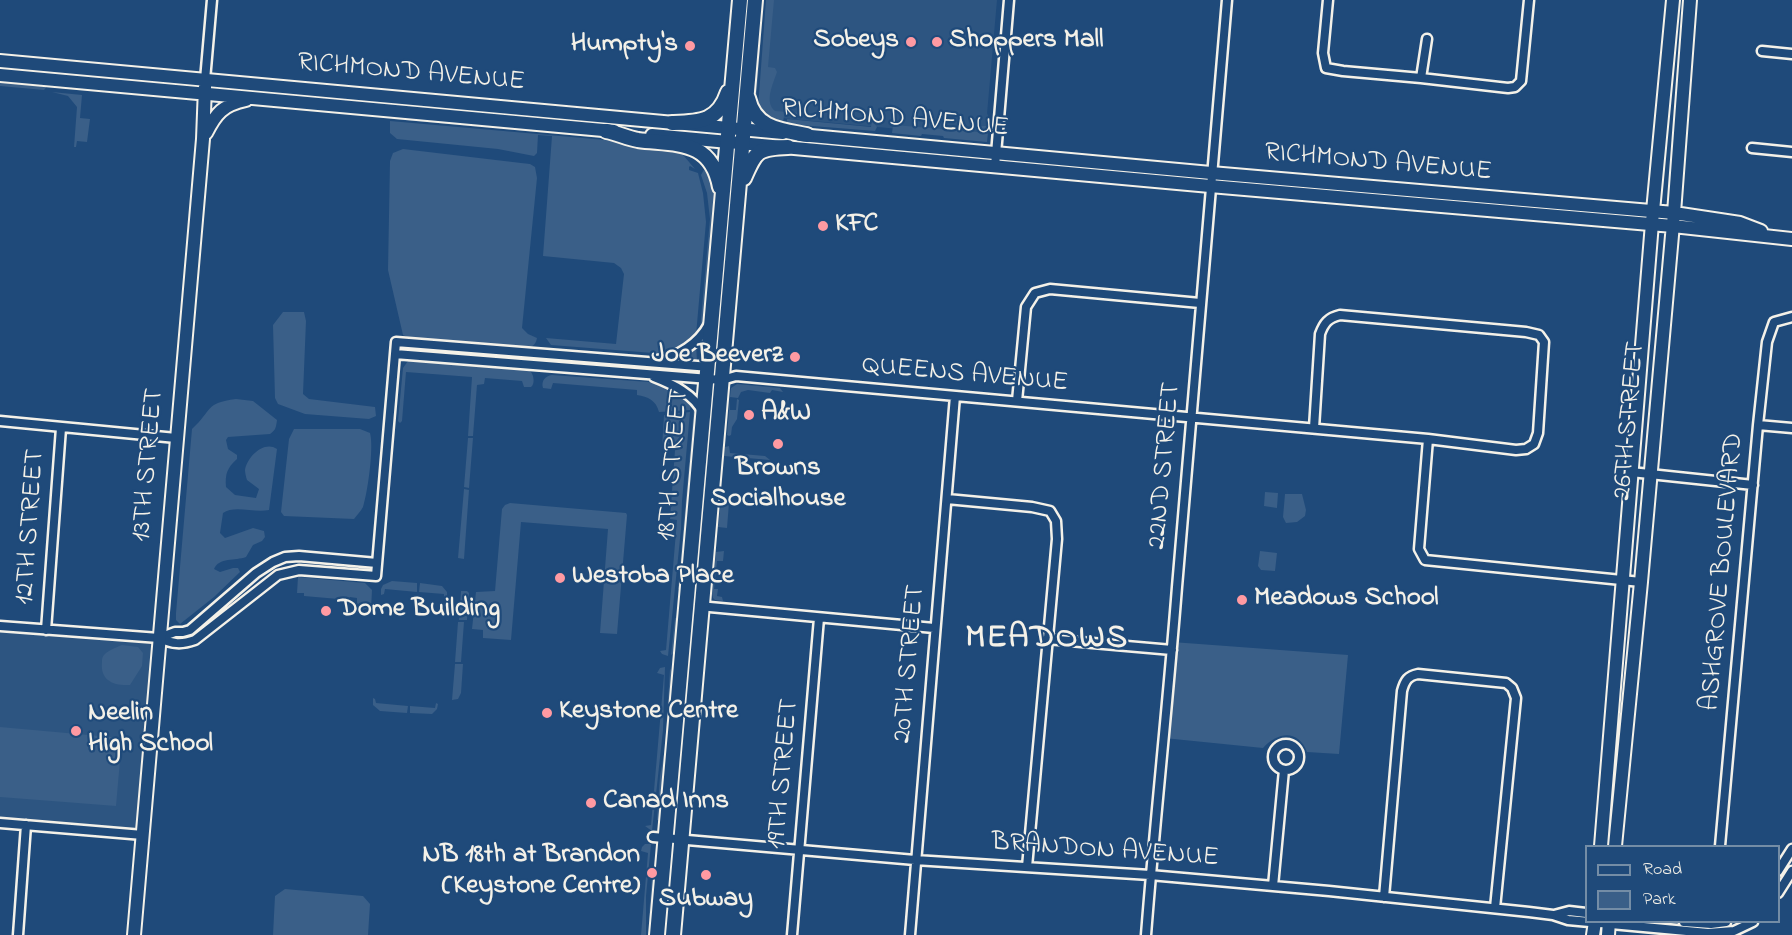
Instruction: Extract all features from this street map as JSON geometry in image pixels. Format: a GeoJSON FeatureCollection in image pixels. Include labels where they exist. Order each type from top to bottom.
{"type":"FeatureCollection","features":[{"type":"Feature","properties":{"kind":"main road","name":"18TH STREET"},"geometry":{"type":"LineString","coordinates":[[657,935],[660,837],[694,605],[737,197],[735,61],[740,0]]}},
{"type":"Feature","properties":{"kind":"main road","name":"18TH STREET"},"geometry":{"type":"LineString","coordinates":[[673,935],[703,423],[719,374],[714,303],[722,207],[747,87],[754,0]]}},
{"type":"Feature","properties":{"kind":"main road","name":"26TH STREET"},"geometry":{"type":"LineString","coordinates":[[1601,845],[1653,211],[1673,0]]}},
{"type":"Feature","properties":{"kind":"main road","name":"26TH STREET"},"geometry":{"type":"LineString","coordinates":[[1614,845],[1651,474],[1690,0]]}},
{"type":"Feature","properties":{"kind":"main road","name":"RICHMOND AVENUE"},"geometry":{"type":"LineString","coordinates":[[0,61],[672,123],[788,147],[1211,173],[1653,211],[1673,220]]}},
{"type":"Feature","properties":{"kind":"main road"},"geometry":{"type":"LineString","coordinates":[[672,123],[702,121],[717,112],[726,99],[735,61]]}},
{"type":"Feature","properties":{"kind":"main road","name":"RICHMOND AVENUE"},"geometry":{"type":"LineString","coordinates":[[0,75],[606,131],[807,135],[1210,186],[1652,225],[1673,220],[1740,224],[1787,239]]}},
{"type":"Feature","properties":{"kind":"main road","name":"13TH STREET"},"geometry":{"type":"LineString","coordinates":[[134,935],[203,139],[205,80]]}},
{"type":"Feature","properties":{"kind":"main road"},"geometry":{"type":"LineString","coordinates":[[747,87],[750,108],[758,119],[776,128],[807,135]]}},
{"type":"Feature","properties":{"kind":"main road"},"geometry":{"type":"LineString","coordinates":[[203,139],[213,118],[221,110],[235,102],[255,98]]}},
{"type":"Feature","properties":{"kind":"main road"},"geometry":{"type":"LineString","coordinates":[[606,131],[634,139],[686,145],[700,151],[716,171],[722,207]]}},
{"type":"Feature","properties":{"kind":"main road"},"geometry":{"type":"LineString","coordinates":[[737,197],[754,156],[764,150],[788,147]]}},
{"type":"Feature","properties":{"kind":"street","name":"13TH STREET"},"geometry":{"type":"LineString","coordinates":[[205,80],[212,0]]}},
{"type":"Feature","properties":{"kind":"street"},"geometry":{"type":"LineString","coordinates":[[995,160],[1009,0]]}},
{"type":"Feature","properties":{"kind":"street","name":"22ND STREET"},"geometry":{"type":"LineString","coordinates":[[1146,935],[1227,0]]}},
{"type":"Feature","properties":{"kind":"street"},"geometry":{"type":"LineString","coordinates":[[1328,0],[1323,52],[1326,68],[1508,88],[1515,87],[1521,81],[1529,0]]}},
{"type":"Feature","properties":{"kind":"street"},"geometry":{"type":"LineString","coordinates":[[1421,78],[1427,39]]}},
{"type":"Feature","properties":{"kind":"street"},"geometry":{"type":"LineString","coordinates":[[1762,51],[1792,54]]}},
{"type":"Feature","properties":{"kind":"street"},"geometry":{"type":"LineString","coordinates":[[384,111],[386,96]]}},
{"type":"Feature","properties":{"kind":"street"},"geometry":{"type":"LineString","coordinates":[[1752,148],[1792,152]]}},
{"type":"Feature","properties":{"kind":"street"},"geometry":{"type":"LineString","coordinates":[[1017,401],[1026,307],[1035,293],[1050,289],[1200,303]]}},
{"type":"Feature","properties":{"kind":"street"},"geometry":{"type":"LineString","coordinates":[[641,361],[671,357],[694,343],[708,325],[714,303]]}},
{"type":"Feature","properties":{"kind":"street","name":"QUEENS AVENUE"},"geometry":{"type":"LineString","coordinates":[[719,374],[1314,428],[1515,450],[1526,449],[1534,444],[1538,433],[1544,342],[1539,335],[1526,332],[1340,315],[1331,318],[1324,323],[1320,334],[1314,428]]}},
{"type":"Feature","properties":{"kind":"street","name":"ASHGROVE BOULEVARD"},"geometry":{"type":"LineString","coordinates":[[1720,845],[1758,425],[1770,330],[1774,322],[1792,317]]}},
{"type":"Feature","properties":{"kind":"street"},"geometry":{"type":"LineString","coordinates":[[0,626],[159,638],[173,644],[182,644],[195,640],[268,581],[289,571],[376,576],[396,342],[641,361],[719,374]]}},
{"type":"Feature","properties":{"kind":"street"},"geometry":{"type":"LineString","coordinates":[[395,354],[642,373],[719,374]]}},
{"type":"Feature","properties":{"kind":"street"},"geometry":{"type":"LineString","coordinates":[[642,373],[671,384],[690,397],[702,409],[703,423]]}},
{"type":"Feature","properties":{"kind":"street","name":"20TH STREET"},"geometry":{"type":"LineString","coordinates":[[909,935],[954,396]]}},
{"type":"Feature","properties":{"kind":"street"},"geometry":{"type":"LineString","coordinates":[[0,421],[176,438]]}},
{"type":"Feature","properties":{"kind":"street"},"geometry":{"type":"LineString","coordinates":[[1758,425],[1792,428]]}},
{"type":"Feature","properties":{"kind":"street","name":"12TH STREET"},"geometry":{"type":"LineString","coordinates":[[46,630],[61,428]]}},
{"type":"Feature","properties":{"kind":"street"},"geometry":{"type":"LineString","coordinates":[[1428,439],[1419,549],[1425,560],[1641,582]]}},
{"type":"Feature","properties":{"kind":"street"},"geometry":{"type":"LineString","coordinates":[[1631,472],[1753,485]]}},
{"type":"Feature","properties":{"kind":"street"},"geometry":{"type":"LineString","coordinates":[[947,499],[1032,507],[1050,512],[1056,521],[1057,539],[1027,867]]}},
{"type":"Feature","properties":{"kind":"street"},"geometry":{"type":"LineString","coordinates":[[159,638],[175,632],[190,630],[256,573],[273,562],[299,556],[377,563]]}},
{"type":"Feature","properties":{"kind":"street"},"geometry":{"type":"LineString","coordinates":[[694,605],[934,628]]}},
{"type":"Feature","properties":{"kind":"street","name":"19TH STREET"},"geometry":{"type":"LineString","coordinates":[[792,935],[819,618]]}},
{"type":"Feature","properties":{"kind":"street"},"geometry":{"type":"LineString","coordinates":[[1047,639],[1172,650]]}},
{"type":"Feature","properties":{"kind":"street"},"geometry":{"type":"LineString","coordinates":[[1384,897],[1402,691],[1410,676],[1429,675],[1506,683],[1512,688],[1516,698],[1495,908]]}},
{"type":"Feature","properties":{"kind":"street"},"geometry":{"type":"LineString","coordinates":[[1274,886],[1284,770]]}},
{"type":"Feature","properties":{"kind":"street"},"geometry":{"type":"LineString","coordinates":[[0,823],[143,835]]}},
{"type":"Feature","properties":{"kind":"street"},"geometry":{"type":"LineString","coordinates":[[18,935],[26,825]]}},
{"type":"Feature","properties":{"kind":"street","name":"BRANDON AVENUE"},"geometry":{"type":"LineString","coordinates":[[660,837],[915,860],[1150,875],[1274,886],[1495,908],[1553,915],[1585,922]]}},
{"type":"Feature","properties":{"kind":"street"},"geometry":{"type":"LineString","coordinates":[[1780,869],[1792,849]]}},
{"type":"Feature","properties":{"kind":"street"},"geometry":{"type":"LineString","coordinates":[[1780,891],[1792,871]]}},
{"type":"Feature","properties":{"kind":"street","name":"BRANDON AVENUE"},"geometry":{"type":"LineString","coordinates":[[1553,915],[1569,911],[1585,919]]}},
{"type":"Feature","properties":{"kind":"street"},"geometry":{"type":"LineString","coordinates":[[1592,923],[1609,927],[1718,933],[1734,931],[1749,923]]}},
{"type":"Feature","properties":{"kind":"street"},"geometry":{"type":"LineString","coordinates":[[1718,933],[1720,923]]}},
{"type":"Feature","properties":{"kind":"shaded area","name":"Shoppers Mall"},"geometry":{"type":"Polygon","coordinates":[[[770,0],[997,0],[985,137],[770,117],[760,106],[770,0]]]}},
{"type":"Feature","properties":{"kind":"shaded area","name":"Neelin High School"},"geometry":{"type":"Polygon","coordinates":[[[0,623],[159,638],[143,835],[0,823],[0,623]]]}},
{"type":"Feature","properties":{"kind":"green space"},"geometry":{"type":"Polygon","coordinates":[[[766,0],[774,0],[768,67],[775,68],[777,72],[770,93],[770,103],[775,111],[801,113],[801,117],[784,115],[783,124],[767,119],[758,108],[766,0]]]}},
{"type":"Feature","properties":{"kind":"green space"},"geometry":{"type":"Polygon","coordinates":[[[761,37],[756,104],[753,80],[761,37]]]}},
{"type":"Feature","properties":{"kind":"green space"},"geometry":{"type":"Polygon","coordinates":[[[0,81],[48,85],[44,90],[0,86],[0,81]]]}},
{"type":"Feature","properties":{"kind":"green space"},"geometry":{"type":"Polygon","coordinates":[[[52,92],[82,95],[80,118],[90,119],[87,142],[77,141],[74,147],[77,107],[68,96],[52,92]]]}},
{"type":"Feature","properties":{"kind":"green space"},"geometry":{"type":"Polygon","coordinates":[[[987,113],[989,123],[987,142],[922,134],[921,136],[892,133],[894,118],[894,125],[977,132],[978,126],[986,126],[987,113]]]}},
{"type":"Feature","properties":{"kind":"green space"},"geometry":{"type":"Polygon","coordinates":[[[393,116],[614,136],[626,140],[392,119],[393,116]]]}},
{"type":"Feature","properties":{"kind":"green space"},"geometry":{"type":"Polygon","coordinates":[[[787,119],[871,127],[872,121],[877,127],[875,131],[787,124],[787,119]]]}},
{"type":"Feature","properties":{"kind":"green space"},"geometry":{"type":"Polygon","coordinates":[[[390,121],[662,145],[678,149],[695,169],[690,166],[689,170],[698,173],[706,222],[696,335],[666,354],[551,345],[546,338],[616,344],[624,274],[621,268],[614,263],[543,256],[552,136],[538,135],[537,153],[534,156],[498,149],[397,139],[390,133],[390,121]]]}},
{"type":"Feature","properties":{"kind":"green space"},"geometry":{"type":"Polygon","coordinates":[[[403,149],[530,164],[535,167],[537,178],[522,328],[537,338],[532,346],[526,348],[411,339],[403,335],[388,270],[390,161],[393,153],[403,149]]]}},
{"type":"Feature","properties":{"kind":"green space"},"geometry":{"type":"Polygon","coordinates":[[[707,164],[715,183],[717,199],[705,320],[700,330],[710,219],[707,193],[701,175],[707,164]]]}},
{"type":"Feature","properties":{"kind":"green space"},"geometry":{"type":"Polygon","coordinates":[[[283,312],[304,312],[306,321],[303,394],[309,399],[375,407],[376,416],[369,419],[305,414],[278,404],[275,398],[273,325],[283,312]]]}},
{"type":"Feature","properties":{"kind":"green space"},"geometry":{"type":"Polygon","coordinates":[[[696,344],[697,361],[675,359],[675,358],[696,344]]]}},
{"type":"Feature","properties":{"kind":"green space"},"geometry":{"type":"Polygon","coordinates":[[[407,348],[530,357],[532,359],[407,351],[407,348]]]}},
{"type":"Feature","properties":{"kind":"green space"},"geometry":{"type":"Polygon","coordinates":[[[548,359],[695,370],[695,373],[549,362],[548,359]]]}},
{"type":"Feature","properties":{"kind":"green space"},"geometry":{"type":"Polygon","coordinates":[[[408,361],[524,368],[531,372],[534,382],[531,387],[524,387],[522,381],[485,378],[484,384],[477,385],[473,436],[468,436],[472,377],[406,372],[402,421],[400,423],[398,421],[403,368],[408,361]]]}},
{"type":"Feature","properties":{"kind":"green space"},"geometry":{"type":"Polygon","coordinates":[[[552,375],[649,382],[681,396],[691,403],[690,410],[659,412],[651,400],[637,395],[637,390],[553,383],[551,389],[543,388],[544,379],[552,375]]]}},
{"type":"Feature","properties":{"kind":"green space"},"geometry":{"type":"Polygon","coordinates":[[[737,384],[780,388],[783,392],[748,390],[741,392],[738,398],[730,397],[731,388],[737,384]]]}},
{"type":"Feature","properties":{"kind":"green space"},"geometry":{"type":"Polygon","coordinates":[[[236,399],[253,401],[277,420],[270,434],[228,437],[226,440],[228,449],[237,455],[237,459],[227,472],[226,487],[235,495],[256,498],[259,489],[247,480],[246,465],[262,448],[277,449],[269,510],[238,509],[223,513],[220,533],[225,538],[253,528],[264,531],[265,537],[253,545],[246,557],[223,561],[216,565],[214,569],[220,572],[238,568],[240,572],[214,597],[180,624],[176,620],[176,613],[192,429],[214,405],[236,399]]]}},
{"type":"Feature","properties":{"kind":"green space"},"geometry":{"type":"Polygon","coordinates":[[[730,399],[730,410],[736,410],[737,399],[739,400],[737,419],[729,436],[727,435],[730,399]]]}},
{"type":"Feature","properties":{"kind":"green space"},"geometry":{"type":"Polygon","coordinates":[[[694,407],[698,412],[683,589],[678,589],[694,407]]]}},
{"type":"Feature","properties":{"kind":"green space"},"geometry":{"type":"Polygon","coordinates":[[[690,412],[668,656],[660,651],[666,650],[677,520],[670,519],[675,450],[662,448],[664,415],[690,412]]]}},
{"type":"Feature","properties":{"kind":"green space"},"geometry":{"type":"Polygon","coordinates":[[[294,429],[360,429],[370,433],[371,458],[367,491],[363,507],[354,519],[284,516],[281,512],[289,439],[294,429]]]}},
{"type":"Feature","properties":{"kind":"green space"},"geometry":{"type":"Polygon","coordinates":[[[468,438],[473,438],[469,488],[464,487],[468,438]]]}},
{"type":"Feature","properties":{"kind":"green space"},"geometry":{"type":"Polygon","coordinates":[[[729,446],[730,453],[765,456],[770,460],[724,456],[725,447],[729,446]]]}},
{"type":"Feature","properties":{"kind":"green space"},"geometry":{"type":"Polygon","coordinates":[[[464,489],[469,490],[464,559],[458,558],[464,489]]]}},
{"type":"Feature","properties":{"kind":"green space"},"geometry":{"type":"Polygon","coordinates":[[[1265,492],[1278,493],[1277,508],[1264,506],[1265,492]]]}},
{"type":"Feature","properties":{"kind":"green space"},"geometry":{"type":"Polygon","coordinates":[[[1285,494],[1302,494],[1306,510],[1305,516],[1297,522],[1286,523],[1283,517],[1285,494]]]}},
{"type":"Feature","properties":{"kind":"green space"},"geometry":{"type":"Polygon","coordinates":[[[721,501],[729,503],[727,528],[718,527],[721,501]]]}},
{"type":"Feature","properties":{"kind":"green space"},"geometry":{"type":"Polygon","coordinates":[[[510,503],[626,513],[617,634],[600,633],[608,529],[521,522],[511,640],[483,638],[483,630],[472,629],[476,592],[495,591],[502,509],[510,503]]]}},
{"type":"Feature","properties":{"kind":"green space"},"geometry":{"type":"Polygon","coordinates":[[[724,551],[723,561],[717,561],[714,589],[718,589],[717,596],[722,597],[723,601],[715,600],[712,594],[716,552],[724,551]]]}},
{"type":"Feature","properties":{"kind":"green space"},"geometry":{"type":"Polygon","coordinates":[[[1260,551],[1277,553],[1275,571],[1261,570],[1258,566],[1260,551]]]}},
{"type":"Feature","properties":{"kind":"green space"},"geometry":{"type":"Polygon","coordinates":[[[298,577],[365,583],[372,590],[371,610],[361,611],[355,608],[357,598],[350,597],[350,600],[304,596],[304,593],[297,593],[298,577]]]}},
{"type":"Feature","properties":{"kind":"green space"},"geometry":{"type":"Polygon","coordinates":[[[392,581],[417,583],[417,592],[385,589],[384,594],[381,595],[383,585],[392,581]]]}},
{"type":"Feature","properties":{"kind":"green space"},"geometry":{"type":"Polygon","coordinates":[[[420,583],[442,586],[447,592],[447,599],[444,599],[444,594],[419,592],[420,583]]]}},
{"type":"Feature","properties":{"kind":"green space"},"geometry":{"type":"Polygon","coordinates":[[[461,591],[469,593],[467,620],[459,620],[461,591]]]}},
{"type":"Feature","properties":{"kind":"green space"},"geometry":{"type":"Polygon","coordinates":[[[675,618],[681,619],[676,651],[671,655],[675,618]]]}},
{"type":"Feature","properties":{"kind":"green space"},"geometry":{"type":"Polygon","coordinates":[[[458,622],[464,622],[461,662],[455,662],[458,622]]]}},
{"type":"Feature","properties":{"kind":"green space"},"geometry":{"type":"Polygon","coordinates":[[[1172,642],[1348,655],[1339,754],[1307,752],[1298,739],[1287,735],[1275,739],[1263,748],[1164,738],[1172,642]]]}},
{"type":"Feature","properties":{"kind":"green space"},"geometry":{"type":"Polygon","coordinates":[[[122,645],[138,647],[143,653],[142,666],[130,685],[109,681],[103,674],[104,655],[122,645]]]}},
{"type":"Feature","properties":{"kind":"green space"},"geometry":{"type":"Polygon","coordinates":[[[455,664],[463,664],[461,693],[458,699],[452,700],[455,664]]]}},
{"type":"Feature","properties":{"kind":"green space"},"geometry":{"type":"Polygon","coordinates":[[[665,667],[663,730],[652,831],[645,826],[651,825],[664,675],[657,673],[660,668],[665,667]]]}},
{"type":"Feature","properties":{"kind":"green space"},"geometry":{"type":"Polygon","coordinates":[[[670,669],[674,673],[663,821],[657,820],[670,669]]]}},
{"type":"Feature","properties":{"kind":"green space"},"geometry":{"type":"Polygon","coordinates":[[[373,698],[376,703],[408,706],[407,713],[380,711],[373,705],[373,698]]]}},
{"type":"Feature","properties":{"kind":"green space"},"geometry":{"type":"Polygon","coordinates":[[[436,703],[438,704],[437,709],[432,714],[410,713],[410,706],[435,708],[436,703]]]}},
{"type":"Feature","properties":{"kind":"green space"},"geometry":{"type":"Polygon","coordinates":[[[0,727],[122,738],[116,806],[0,797],[0,727]]]}},
{"type":"Feature","properties":{"kind":"green space"},"geometry":{"type":"Polygon","coordinates":[[[645,844],[651,844],[646,896],[646,935],[641,935],[648,853],[641,851],[645,844]]]}},
{"type":"Feature","properties":{"kind":"green space"},"geometry":{"type":"Polygon","coordinates":[[[652,875],[656,892],[653,935],[649,935],[649,917],[652,875]]]}},
{"type":"Feature","properties":{"kind":"green space"},"geometry":{"type":"Polygon","coordinates":[[[285,889],[363,896],[370,904],[368,935],[273,935],[275,896],[285,889]]]}},
{"type":"Feature","properties":{"kind":"place","name":"Sobeys"},"geometry":{"type":"Point","coordinates":[911,42]}},
{"type":"Feature","properties":{"kind":"place","name":"Shoppers Mall"},"geometry":{"type":"Point","coordinates":[937,42]}},
{"type":"Feature","properties":{"kind":"place","name":"Humpty's"},"geometry":{"type":"Point","coordinates":[690,46]}},
{"type":"Feature","properties":{"kind":"place","name":"KFC"},"geometry":{"type":"Point","coordinates":[823,226]}},
{"type":"Feature","properties":{"kind":"place","name":"Joe Beeverz"},"geometry":{"type":"Point","coordinates":[795,357]}},
{"type":"Feature","properties":{"kind":"place","name":"A&W"},"geometry":{"type":"Point","coordinates":[749,415]}},
{"type":"Feature","properties":{"kind":"place","name":"Browns Socialhouse"},"geometry":{"type":"Point","coordinates":[778,444]}},
{"type":"Feature","properties":{"kind":"place","name":"Westoba Place"},"geometry":{"type":"Point","coordinates":[560,578]}},
{"type":"Feature","properties":{"kind":"place","name":"Meadows School"},"geometry":{"type":"Point","coordinates":[1242,600]}},
{"type":"Feature","properties":{"kind":"place","name":"Dome Building"},"geometry":{"type":"Point","coordinates":[326,611]}},
{"type":"Feature","properties":{"kind":"place","name":"Keystone Centre"},"geometry":{"type":"Point","coordinates":[547,713]}},
{"type":"Feature","properties":{"kind":"place","name":"Neelin High School"},"geometry":{"type":"Point","coordinates":[76,731]}},
{"type":"Feature","properties":{"kind":"place","name":"Canad Inns"},"geometry":{"type":"Point","coordinates":[591,803]}},
{"type":"Feature","properties":{"kind":"place","name":"NB 18th at Brandon (Keystone Centre)"},"geometry":{"type":"Point","coordinates":[652,873]}},
{"type":"Feature","properties":{"kind":"place","name":"Subway"},"geometry":{"type":"Point","coordinates":[706,875]}},
{"type":"Feature","properties":{"kind":"district","name":"MEADOWS"},"geometry":{"type":"Point","coordinates":[1047,641]}}]}
